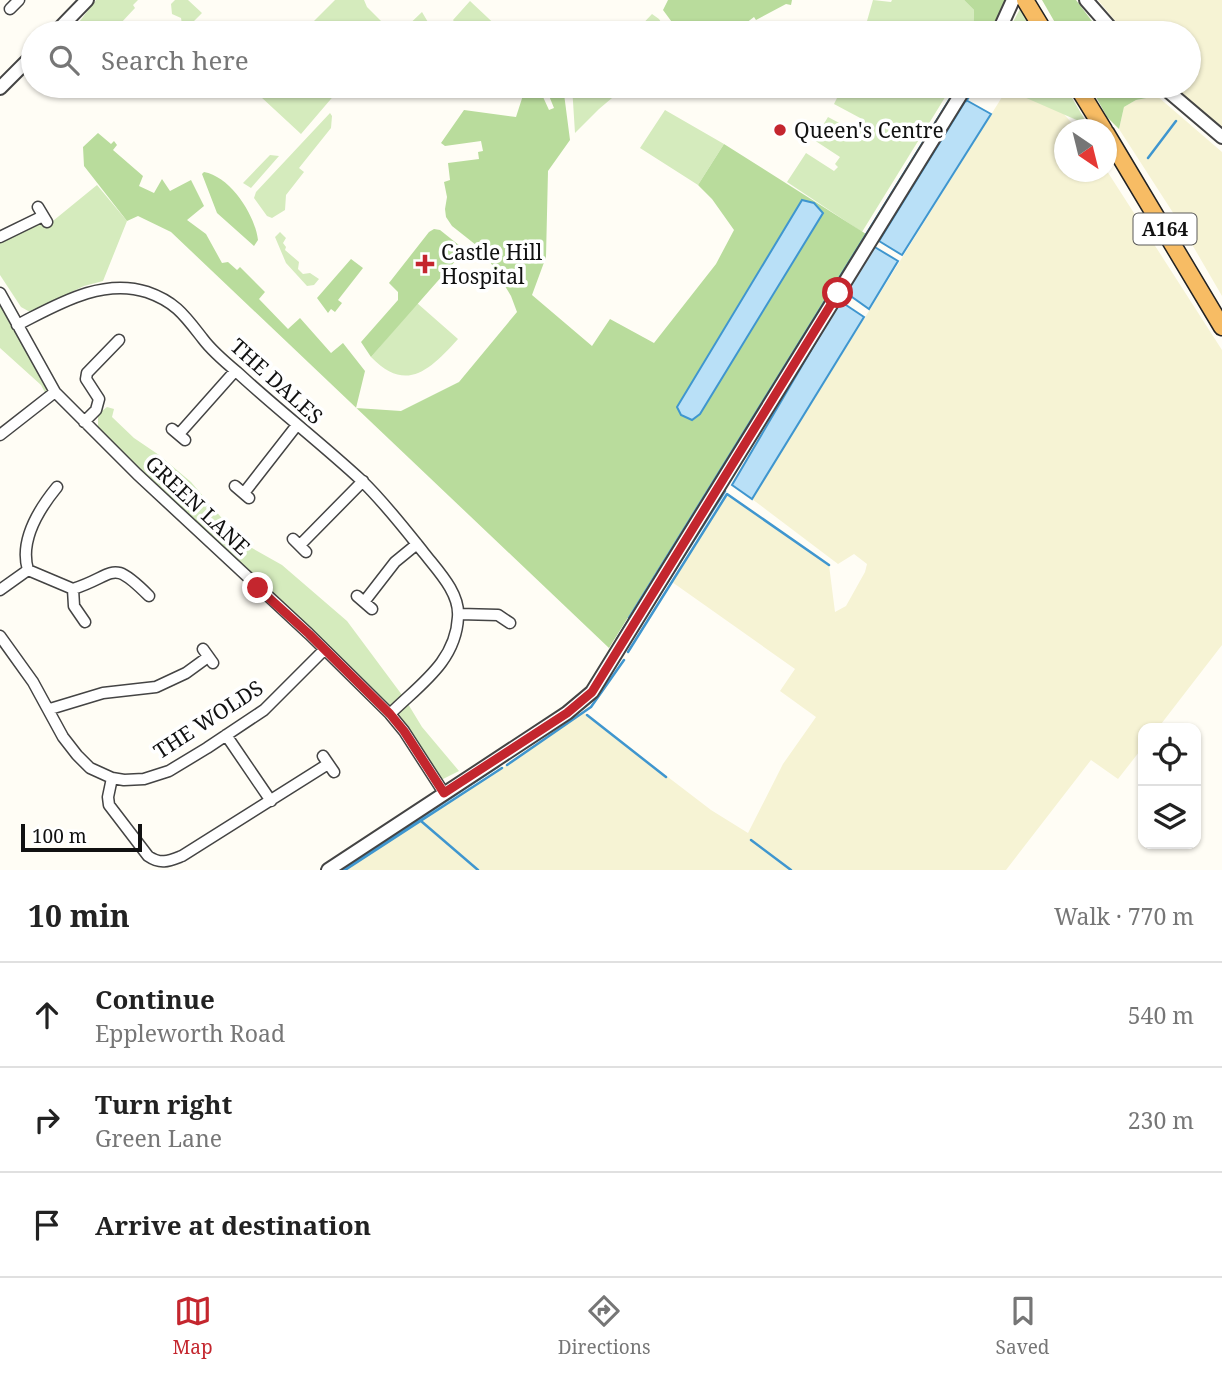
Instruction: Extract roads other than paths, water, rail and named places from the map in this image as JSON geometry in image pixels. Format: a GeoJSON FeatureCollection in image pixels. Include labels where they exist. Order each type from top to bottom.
{"type":"FeatureCollection","features":[{"type":"Feature","properties":{"kind":"highway"},"geometry":{"type":"LineString","coordinates":[[1025,0],[1037,21]]}},
{"type":"Feature","properties":{"kind":"highway","name":"A164"},"geometry":{"type":"LineString","coordinates":[[1084,98],[1098,119]]}},
{"type":"Feature","properties":{"kind":"highway","name":"A164"},"geometry":{"type":"LineString","coordinates":[[1117,151],[1222,327]]}},
{"type":"Feature","properties":{"kind":"street"},"geometry":{"type":"LineString","coordinates":[[10,9],[19,0]]}},
{"type":"Feature","properties":{"kind":"street"},"geometry":{"type":"LineString","coordinates":[[67,21],[87,0]]}},
{"type":"Feature","properties":{"kind":"street"},"geometry":{"type":"LineString","coordinates":[[1003,21],[1013,0]]}},
{"type":"Feature","properties":{"kind":"street"},"geometry":{"type":"LineString","coordinates":[[1086,0],[1104,21]]}},
{"type":"Feature","properties":{"kind":"street"},"geometry":{"type":"LineString","coordinates":[[0,88],[21,67]]}},
{"type":"Feature","properties":{"kind":"street"},"geometry":{"type":"LineString","coordinates":[[328,870],[567,713],[592,692],[959,98]]}},
{"type":"Feature","properties":{"kind":"street"},"geometry":{"type":"LineString","coordinates":[[1176,98],[1222,137]]}},
{"type":"Feature","properties":{"kind":"street"},"geometry":{"type":"LineString","coordinates":[[0,237],[43,215]]}},
{"type":"Feature","properties":{"kind":"street","name":"THE DALES"},"geometry":{"type":"LineString","coordinates":[[17,325],[87,292],[123,289],[144,291],[168,301],[189,318],[204,340],[235,371],[363,481],[450,585],[459,614]]}},
{"type":"Feature","properties":{"kind":"street","name":"GREEN LANE"},"geometry":{"type":"LineString","coordinates":[[0,293],[55,392],[390,714],[444,793]]}},
{"type":"Feature","properties":{"kind":"street"},"geometry":{"type":"LineString","coordinates":[[84,422],[96,410],[99,399],[86,379],[87,373],[119,340]]}},
{"type":"Feature","properties":{"kind":"street"},"geometry":{"type":"LineString","coordinates":[[179,434],[235,371]]}},
{"type":"Feature","properties":{"kind":"street"},"geometry":{"type":"LineString","coordinates":[[0,435],[55,392]]}},
{"type":"Feature","properties":{"kind":"street"},"geometry":{"type":"LineString","coordinates":[[235,486],[246,496],[298,425]]}},
{"type":"Feature","properties":{"kind":"street"},"geometry":{"type":"LineString","coordinates":[[300,545],[363,481]]}},
{"type":"Feature","properties":{"kind":"street"},"geometry":{"type":"LineString","coordinates":[[28,570],[27,549],[33,522],[59,488]]}},
{"type":"Feature","properties":{"kind":"street"},"geometry":{"type":"LineString","coordinates":[[364,602],[395,562],[417,544]]}},
{"type":"Feature","properties":{"kind":"street"},"geometry":{"type":"LineString","coordinates":[[28,570],[73,589],[111,572],[122,572],[146,591]]}},
{"type":"Feature","properties":{"kind":"street"},"geometry":{"type":"LineString","coordinates":[[0,590],[28,570]]}},
{"type":"Feature","properties":{"kind":"street"},"geometry":{"type":"LineString","coordinates":[[73,589],[74,606],[85,622]]}},
{"type":"Feature","properties":{"kind":"street"},"geometry":{"type":"LineString","coordinates":[[390,714],[438,669],[449,653],[459,614],[499,615],[509,623]]}},
{"type":"Feature","properties":{"kind":"street"},"geometry":{"type":"LineString","coordinates":[[0,636],[50,709],[63,737],[77,755],[90,768],[112,778],[109,805],[148,856],[156,862],[167,862],[182,856],[329,764]]}},
{"type":"Feature","properties":{"kind":"street","name":"THE WOLDS"},"geometry":{"type":"LineString","coordinates":[[112,778],[144,779],[169,771],[264,710],[324,650]]}},
{"type":"Feature","properties":{"kind":"street"},"geometry":{"type":"LineString","coordinates":[[50,709],[103,693],[156,687],[186,673],[208,656]]}},
{"type":"Feature","properties":{"kind":"street"},"geometry":{"type":"LineString","coordinates":[[226,735],[271,801]]}},
{"type":"Feature","properties":{"kind":"water"},"geometry":{"type":"Polygon","coordinates":[[[966,100],[991,114],[902,255],[879,241],[966,100]]]}},
{"type":"Feature","properties":{"kind":"water"},"geometry":{"type":"Polygon","coordinates":[[[802,200],[814,203],[823,213],[700,414],[692,420],[681,415],[677,407],[802,200]]]}},
{"type":"Feature","properties":{"kind":"water"},"geometry":{"type":"Polygon","coordinates":[[[873,246],[898,261],[869,309],[845,292],[873,246]]]}},
{"type":"Feature","properties":{"kind":"water"},"geometry":{"type":"Polygon","coordinates":[[[840,301],[864,317],[752,499],[732,485],[840,301]]]}},
{"type":"Feature","properties":{"kind":"waterway"},"geometry":{"type":"LineString","coordinates":[[629,618],[951,98]]}},
{"type":"Feature","properties":{"kind":"waterway"},"geometry":{"type":"LineString","coordinates":[[1148,158],[1176,121]]}},
{"type":"Feature","properties":{"kind":"waterway"},"geometry":{"type":"LineString","coordinates":[[624,651],[725,491]]}},
{"type":"Feature","properties":{"kind":"waterway"},"geometry":{"type":"LineString","coordinates":[[628,652],[727,494],[829,565]]}},
{"type":"Feature","properties":{"kind":"waterway"},"geometry":{"type":"LineString","coordinates":[[617,639],[630,618]]}},
{"type":"Feature","properties":{"kind":"waterway"},"geometry":{"type":"LineString","coordinates":[[507,765],[591,707],[624,660]]}},
{"type":"Feature","properties":{"kind":"waterway"},"geometry":{"type":"LineString","coordinates":[[572,717],[583,707]]}},
{"type":"Feature","properties":{"kind":"waterway"},"geometry":{"type":"LineString","coordinates":[[587,715],[666,777]]}},
{"type":"Feature","properties":{"kind":"waterway"},"geometry":{"type":"LineString","coordinates":[[504,762],[552,730]]}},
{"type":"Feature","properties":{"kind":"waterway"},"geometry":{"type":"LineString","coordinates":[[342,870],[499,766]]}},
{"type":"Feature","properties":{"kind":"waterway"},"geometry":{"type":"LineString","coordinates":[[345,870],[502,768]]}},
{"type":"Feature","properties":{"kind":"waterway"},"geometry":{"type":"LineString","coordinates":[[421,821],[478,870]]}},
{"type":"Feature","properties":{"kind":"waterway"},"geometry":{"type":"LineString","coordinates":[[751,840],[791,870]]}},
{"type":"Feature","properties":{"kind":"place","name":"Queen's Centre"},"geometry":{"type":"Point","coordinates":[780,130]}},
{"type":"Feature","properties":{"kind":"place","name":"Castle Hill Hospital"},"geometry":{"type":"Point","coordinates":[425,264]}}]}
